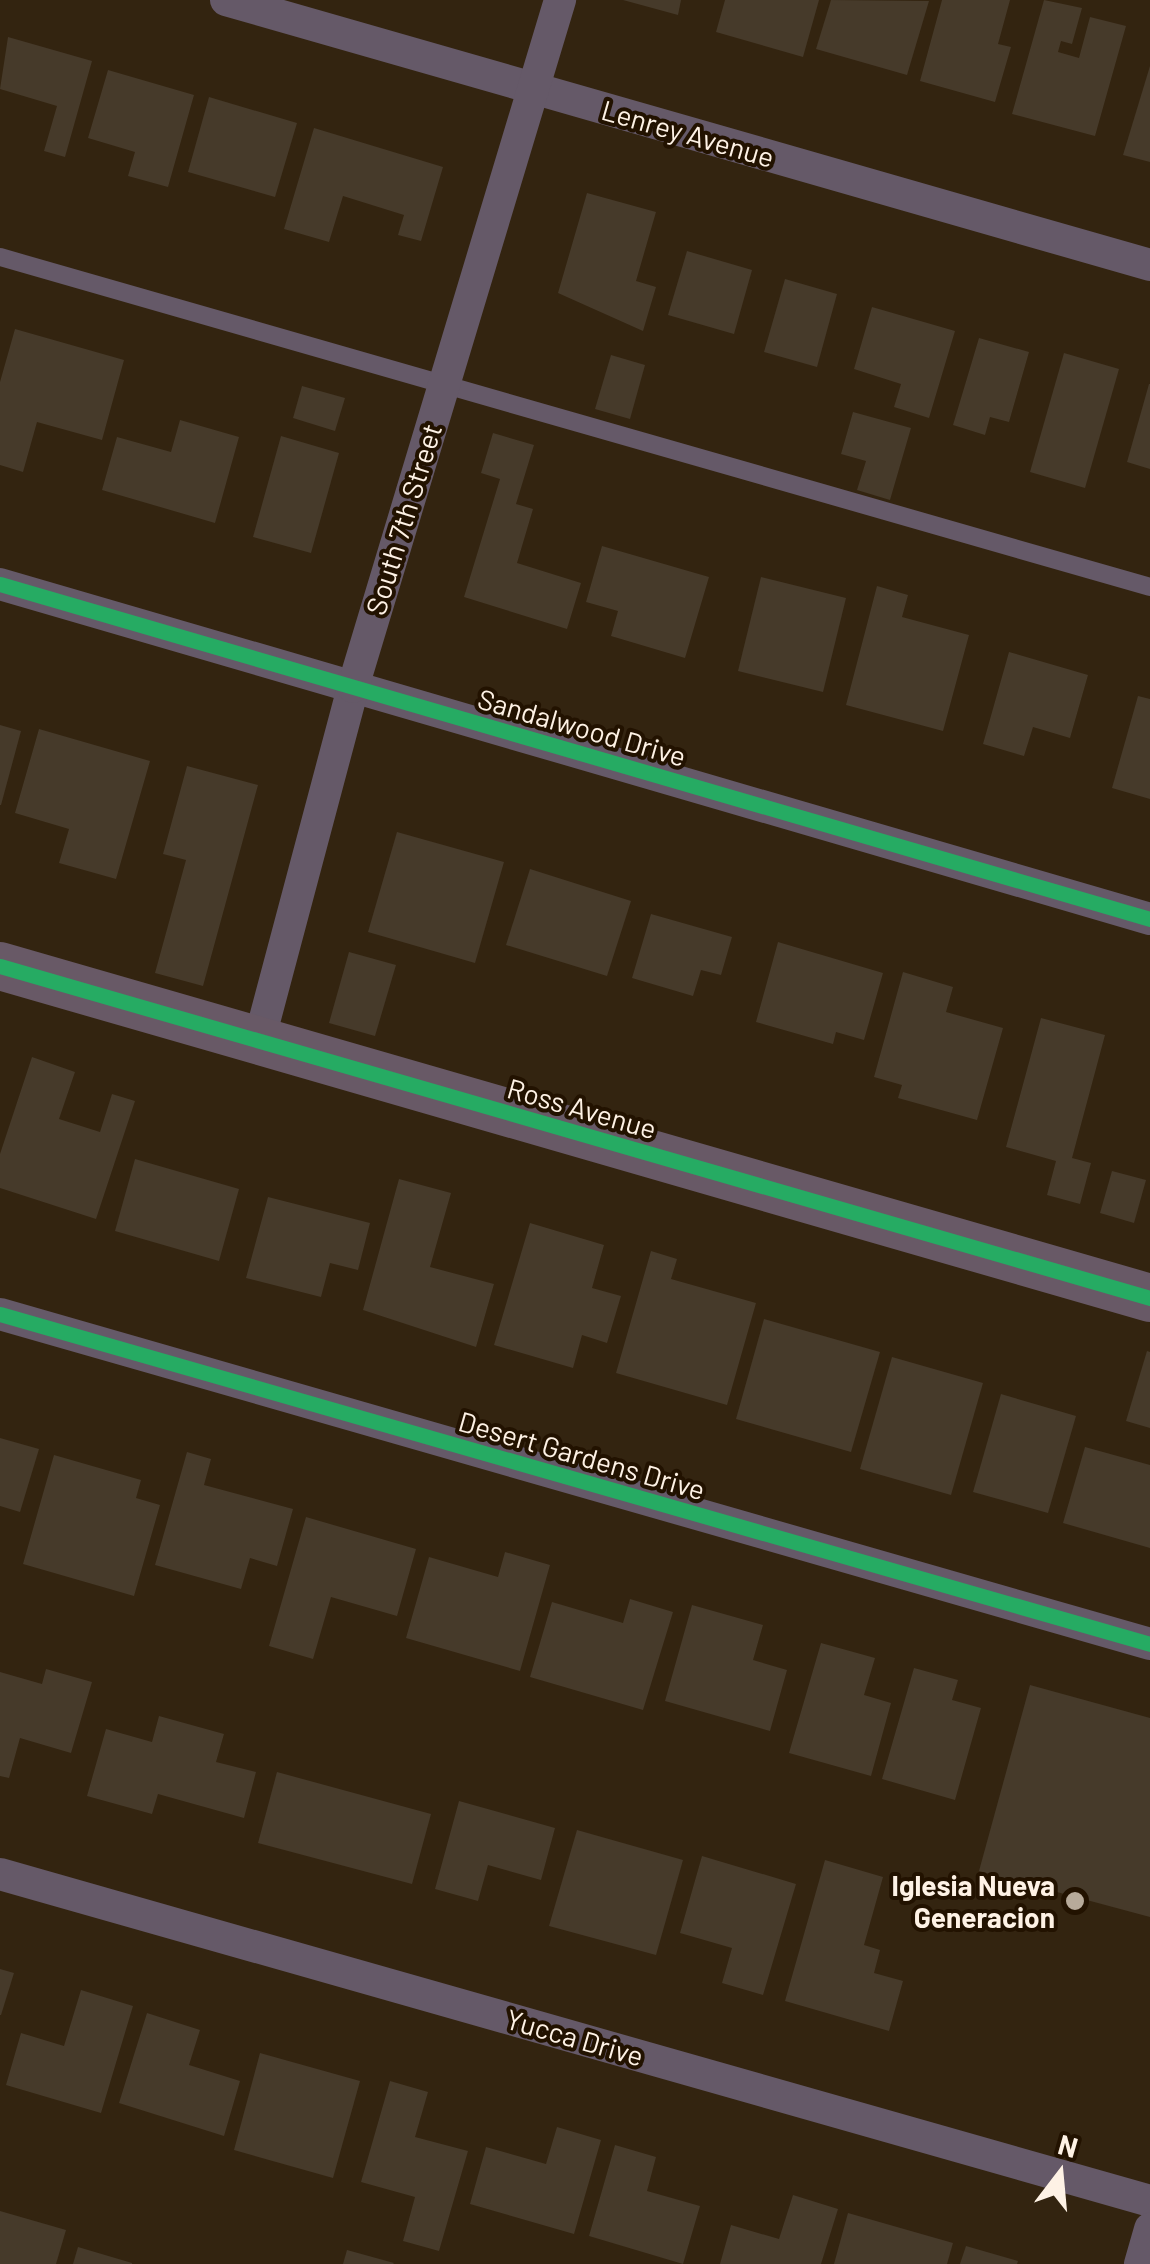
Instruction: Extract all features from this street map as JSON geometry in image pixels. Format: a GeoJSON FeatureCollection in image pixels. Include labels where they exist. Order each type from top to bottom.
{"type":"FeatureCollection","features":[{"type":"Feature","properties":{"kind":"street","name":"Lenrey Avenue"},"geometry":{"type":"LineString","coordinates":[[226,0],[1150,265]]}},
{"type":"Feature","properties":{"kind":"street","name":"South 7th Street"},"geometry":{"type":"LineString","coordinates":[[259,1041],[352,687],[560,0]]}},
{"type":"Feature","properties":{"kind":"street","name":"Sandalwood Drive"},"geometry":{"type":"LineString","coordinates":[[0,584],[1150,919]]}},
{"type":"Feature","properties":{"kind":"street","name":"Ross Avenue"},"geometry":{"type":"LineString","coordinates":[[0,966],[1150,1298]]}},
{"type":"Feature","properties":{"kind":"street","name":"Desert Gardens Drive"},"geometry":{"type":"LineString","coordinates":[[0,1314],[1150,1644]]}},
{"type":"Feature","properties":{"kind":"street","name":"Yucca Drive"},"geometry":{"type":"LineString","coordinates":[[0,1874],[1150,2200]]}},
{"type":"Feature","properties":{"kind":"street"},"geometry":{"type":"LineString","coordinates":[[1140,2264],[1150,2228]]}},
{"type":"Feature","properties":{"kind":"lane"},"geometry":{"type":"LineString","coordinates":[[0,258],[1150,587]]}},
{"type":"Feature","properties":{"kind":"building"},"geometry":{"type":"Polygon","coordinates":[[[623,0],[681,0],[678,15],[623,0]]]}},
{"type":"Feature","properties":{"kind":"building"},"geometry":{"type":"Polygon","coordinates":[[[725,0],[819,0],[803,57],[716,32],[725,0]]]}},
{"type":"Feature","properties":{"kind":"building"},"geometry":{"type":"Polygon","coordinates":[[[831,0],[929,1],[907,75],[816,49],[831,0]]]}},
{"type":"Feature","properties":{"kind":"building"},"geometry":{"type":"Polygon","coordinates":[[[942,0],[1010,0],[998,44],[1011,47],[995,102],[920,81],[942,0]]]}},
{"type":"Feature","properties":{"kind":"building"},"geometry":{"type":"Polygon","coordinates":[[[1044,0],[1082,8],[1072,44],[1061,41],[1058,52],[1079,58],[1090,17],[1126,26],[1095,136],[1012,114],[1044,0]]]}},
{"type":"Feature","properties":{"kind":"building"},"geometry":{"type":"Polygon","coordinates":[[[8,37],[92,61],[65,157],[44,151],[57,106],[0,89],[8,37]]]}},
{"type":"Feature","properties":{"kind":"building"},"geometry":{"type":"Polygon","coordinates":[[[1150,66],[1150,162],[1123,155],[1150,66]]]}},
{"type":"Feature","properties":{"kind":"building"},"geometry":{"type":"Polygon","coordinates":[[[108,70],[194,95],[168,187],[128,176],[135,152],[88,138],[108,70]]]}},
{"type":"Feature","properties":{"kind":"building"},"geometry":{"type":"Polygon","coordinates":[[[209,97],[297,123],[275,197],[188,172],[209,97]]]}},
{"type":"Feature","properties":{"kind":"building"},"geometry":{"type":"Polygon","coordinates":[[[314,128],[443,167],[421,241],[398,235],[404,215],[343,196],[329,242],[284,229],[314,128]]]}},
{"type":"Feature","properties":{"kind":"building"},"geometry":{"type":"Polygon","coordinates":[[[587,193],[656,212],[636,281],[656,287],[643,331],[558,293],[587,193]]]}},
{"type":"Feature","properties":{"kind":"building"},"geometry":{"type":"Polygon","coordinates":[[[687,251],[752,270],[734,334],[668,315],[687,251]]]}},
{"type":"Feature","properties":{"kind":"building"},"geometry":{"type":"Polygon","coordinates":[[[785,279],[837,294],[817,367],[764,352],[785,279]]]}},
{"type":"Feature","properties":{"kind":"building"},"geometry":{"type":"Polygon","coordinates":[[[872,307],[955,331],[929,418],[894,407],[901,384],[854,369],[872,307]]]}},
{"type":"Feature","properties":{"kind":"building"},"geometry":{"type":"Polygon","coordinates":[[[15,329],[124,360],[102,440],[37,422],[23,472],[0,465],[0,382],[15,329]]]}},
{"type":"Feature","properties":{"kind":"building"},"geometry":{"type":"Polygon","coordinates":[[[979,338],[1029,352],[1009,422],[990,417],[985,435],[953,425],[979,338]]]}},
{"type":"Feature","properties":{"kind":"building"},"geometry":{"type":"Polygon","coordinates":[[[1064,353],[1119,369],[1085,488],[1030,472],[1064,353]]]}},
{"type":"Feature","properties":{"kind":"building"},"geometry":{"type":"Polygon","coordinates":[[[611,355],[645,365],[630,419],[595,409],[611,355]]]}},
{"type":"Feature","properties":{"kind":"building"},"geometry":{"type":"Polygon","coordinates":[[[1150,384],[1150,469],[1127,462],[1150,384]]]}},
{"type":"Feature","properties":{"kind":"building"},"geometry":{"type":"Polygon","coordinates":[[[302,386],[345,398],[335,431],[293,418],[302,386]]]}},
{"type":"Feature","properties":{"kind":"building"},"geometry":{"type":"Polygon","coordinates":[[[853,412],[911,428],[890,500],[857,490],[866,461],[841,454],[853,412]]]}},
{"type":"Feature","properties":{"kind":"building"},"geometry":{"type":"Polygon","coordinates":[[[180,420],[239,437],[215,523],[102,490],[117,437],[171,452],[180,420]]]}},
{"type":"Feature","properties":{"kind":"building"},"geometry":{"type":"Polygon","coordinates":[[[493,433],[534,445],[516,504],[533,509],[517,563],[581,583],[567,629],[464,597],[500,479],[481,473],[493,433]]]}},
{"type":"Feature","properties":{"kind":"building"},"geometry":{"type":"Polygon","coordinates":[[[281,436],[339,453],[311,553],[253,537],[281,436]]]}},
{"type":"Feature","properties":{"kind":"building"},"geometry":{"type":"Polygon","coordinates":[[[602,546],[709,577],[685,658],[611,636],[618,611],[586,602],[602,546]]]}},
{"type":"Feature","properties":{"kind":"building"},"geometry":{"type":"Polygon","coordinates":[[[761,577],[846,598],[823,692],[738,671],[761,577]]]}},
{"type":"Feature","properties":{"kind":"building"},"geometry":{"type":"Polygon","coordinates":[[[877,586],[908,595],[902,617],[969,635],[943,731],[846,705],[877,586]]]}},
{"type":"Feature","properties":{"kind":"building"},"geometry":{"type":"Polygon","coordinates":[[[1009,652],[1088,675],[1070,738],[1033,727],[1024,756],[983,744],[1009,652]]]}},
{"type":"Feature","properties":{"kind":"building"},"geometry":{"type":"Polygon","coordinates":[[[1138,696],[1150,699],[1150,799],[1112,788],[1138,696]]]}},
{"type":"Feature","properties":{"kind":"building"},"geometry":{"type":"Polygon","coordinates":[[[0,725],[21,731],[1,805],[0,805],[0,725]]]}},
{"type":"Feature","properties":{"kind":"building"},"geometry":{"type":"Polygon","coordinates":[[[39,729],[150,761],[116,879],[59,863],[69,829],[15,813],[39,729]]]}},
{"type":"Feature","properties":{"kind":"building"},"geometry":{"type":"Polygon","coordinates":[[[187,766],[258,785],[203,986],[155,973],[186,860],[163,854],[187,766]]]}},
{"type":"Feature","properties":{"kind":"building"},"geometry":{"type":"Polygon","coordinates":[[[397,832],[504,862],[475,963],[368,932],[397,832]]]}},
{"type":"Feature","properties":{"kind":"building"},"geometry":{"type":"Polygon","coordinates":[[[530,869],[631,901],[607,976],[506,945],[530,869]]]}},
{"type":"Feature","properties":{"kind":"building"},"geometry":{"type":"Polygon","coordinates":[[[651,914],[732,937],[721,975],[701,970],[693,996],[632,978],[651,914]]]}},
{"type":"Feature","properties":{"kind":"building"},"geometry":{"type":"Polygon","coordinates":[[[778,942],[883,973],[864,1040],[836,1032],[833,1044],[756,1022],[778,942]]]}},
{"type":"Feature","properties":{"kind":"building"},"geometry":{"type":"Polygon","coordinates":[[[349,952],[396,965],[375,1036],[329,1023],[349,952]]]}},
{"type":"Feature","properties":{"kind":"building"},"geometry":{"type":"Polygon","coordinates":[[[903,972],[953,987],[946,1012],[1003,1028],[977,1120],[898,1098],[902,1085],[874,1077],[903,972]]]}},
{"type":"Feature","properties":{"kind":"building"},"geometry":{"type":"Polygon","coordinates":[[[1041,1018],[1105,1035],[1072,1158],[1091,1163],[1080,1204],[1047,1195],[1056,1161],[1006,1147],[1041,1018]]]}},
{"type":"Feature","properties":{"kind":"building"},"geometry":{"type":"Polygon","coordinates":[[[32,1057],[75,1072],[59,1119],[100,1132],[112,1094],[135,1101],[96,1219],[0,1188],[0,1154],[32,1057]]]}},
{"type":"Feature","properties":{"kind":"building"},"geometry":{"type":"Polygon","coordinates":[[[135,1159],[239,1189],[219,1261],[115,1231],[135,1159]]]}},
{"type":"Feature","properties":{"kind":"building"},"geometry":{"type":"Polygon","coordinates":[[[1112,1171],[1146,1180],[1134,1223],[1100,1213],[1112,1171]]]}},
{"type":"Feature","properties":{"kind":"building"},"geometry":{"type":"Polygon","coordinates":[[[399,1179],[451,1193],[430,1267],[494,1284],[476,1347],[363,1310],[399,1179]]]}},
{"type":"Feature","properties":{"kind":"building"},"geometry":{"type":"Polygon","coordinates":[[[268,1197],[370,1223],[358,1270],[330,1263],[321,1297],[246,1278],[268,1197]]]}},
{"type":"Feature","properties":{"kind":"building"},"geometry":{"type":"Polygon","coordinates":[[[530,1223],[604,1245],[592,1288],[621,1296],[607,1343],[582,1335],[573,1368],[494,1345],[530,1223]]]}},
{"type":"Feature","properties":{"kind":"building"},"geometry":{"type":"Polygon","coordinates":[[[651,1251],[677,1259],[671,1279],[756,1303],[727,1405],[616,1373],[651,1251]]]}},
{"type":"Feature","properties":{"kind":"building"},"geometry":{"type":"Polygon","coordinates":[[[764,1319],[880,1352],[851,1452],[736,1419],[764,1319]]]}},
{"type":"Feature","properties":{"kind":"building"},"geometry":{"type":"Polygon","coordinates":[[[1147,1351],[1150,1352],[1150,1428],[1126,1421],[1147,1351]]]}},
{"type":"Feature","properties":{"kind":"building"},"geometry":{"type":"Polygon","coordinates":[[[892,1357],[983,1383],[951,1495],[860,1469],[892,1357]]]}},
{"type":"Feature","properties":{"kind":"building"},"geometry":{"type":"Polygon","coordinates":[[[1001,1394],[1076,1416],[1048,1513],[973,1492],[1001,1394]]]}},
{"type":"Feature","properties":{"kind":"building"},"geometry":{"type":"Polygon","coordinates":[[[0,1438],[39,1449],[20,1512],[0,1506],[0,1438]]]}},
{"type":"Feature","properties":{"kind":"building"},"geometry":{"type":"Polygon","coordinates":[[[1085,1447],[1150,1465],[1150,1548],[1063,1523],[1085,1447]]]}},
{"type":"Feature","properties":{"kind":"building"},"geometry":{"type":"Polygon","coordinates":[[[187,1452],[211,1459],[204,1485],[293,1509],[277,1566],[250,1558],[241,1589],[155,1565],[187,1452]]]}},
{"type":"Feature","properties":{"kind":"building"},"geometry":{"type":"Polygon","coordinates":[[[54,1455],[141,1480],[136,1498],[160,1505],[134,1596],[23,1564],[54,1455]]]}},
{"type":"Feature","properties":{"kind":"building"},"geometry":{"type":"Polygon","coordinates":[[[306,1517],[416,1549],[397,1616],[331,1597],[313,1659],[269,1646],[306,1517]]]}},
{"type":"Feature","properties":{"kind":"building"},"geometry":{"type":"Polygon","coordinates":[[[505,1552],[550,1565],[520,1671],[406,1638],[429,1557],[498,1577],[505,1552]]]}},
{"type":"Feature","properties":{"kind":"building"},"geometry":{"type":"Polygon","coordinates":[[[630,1599],[673,1612],[643,1710],[530,1677],[552,1602],[623,1623],[630,1599]]]}},
{"type":"Feature","properties":{"kind":"building"},"geometry":{"type":"Polygon","coordinates":[[[692,1605],[763,1625],[753,1660],[787,1670],[770,1731],[665,1701],[692,1605]]]}},
{"type":"Feature","properties":{"kind":"building"},"geometry":{"type":"Polygon","coordinates":[[[821,1643],[875,1658],[864,1695],[891,1703],[871,1776],[789,1753],[821,1643]]]}},
{"type":"Feature","properties":{"kind":"building"},"geometry":{"type":"Polygon","coordinates":[[[914,1668],[958,1680],[952,1700],[981,1708],[955,1800],[882,1779],[914,1668]]]}},
{"type":"Feature","properties":{"kind":"building"},"geometry":{"type":"Polygon","coordinates":[[[46,1669],[92,1682],[71,1753],[20,1738],[9,1778],[0,1776],[0,1672],[42,1684],[46,1669]]]}},
{"type":"Feature","properties":{"kind":"building"},"geometry":{"type":"Polygon","coordinates":[[[1030,1685],[1150,1718],[1150,1917],[979,1871],[1030,1685]]]}},
{"type":"Feature","properties":{"kind":"building"},"geometry":{"type":"Polygon","coordinates":[[[159,1716],[224,1734],[216,1762],[256,1772],[244,1818],[158,1794],[152,1814],[87,1796],[106,1729],[152,1742],[159,1716]]]}},
{"type":"Feature","properties":{"kind":"building"},"geometry":{"type":"Polygon","coordinates":[[[277,1772],[431,1814],[412,1884],[258,1843],[277,1772]]]}},
{"type":"Feature","properties":{"kind":"building"},"geometry":{"type":"Polygon","coordinates":[[[459,1801],[555,1828],[541,1880],[488,1865],[478,1901],[435,1889],[459,1801]]]}},
{"type":"Feature","properties":{"kind":"building"},"geometry":{"type":"Polygon","coordinates":[[[577,1830],[683,1860],[656,1955],[549,1926],[577,1830]]]}},
{"type":"Feature","properties":{"kind":"building"},"geometry":{"type":"Polygon","coordinates":[[[702,1856],[796,1884],[763,1995],[722,1983],[732,1948],[680,1933],[702,1856]]]}},
{"type":"Feature","properties":{"kind":"building"},"geometry":{"type":"Polygon","coordinates":[[[825,1860],[883,1877],[864,1945],[880,1950],[874,1973],[903,1981],[889,2031],[785,2001],[825,1860]]]}},
{"type":"Feature","properties":{"kind":"building"},"geometry":{"type":"Polygon","coordinates":[[[0,1969],[14,1973],[1,2015],[0,2015],[0,1969]]]}},
{"type":"Feature","properties":{"kind":"building"},"geometry":{"type":"Polygon","coordinates":[[[81,1990],[133,2006],[101,2113],[6,2085],[21,2033],[64,2046],[81,1990]]]}},
{"type":"Feature","properties":{"kind":"building"},"geometry":{"type":"Polygon","coordinates":[[[147,2013],[200,2030],[189,2065],[240,2081],[224,2136],[119,2103],[147,2013]]]}},
{"type":"Feature","properties":{"kind":"building"},"geometry":{"type":"Polygon","coordinates":[[[260,2053],[360,2081],[333,2178],[234,2150],[260,2053]]]}},
{"type":"Feature","properties":{"kind":"building"},"geometry":{"type":"Polygon","coordinates":[[[390,2081],[428,2092],[415,2137],[468,2151],[439,2251],[403,2241],[415,2197],[361,2182],[390,2081]]]}},
{"type":"Feature","properties":{"kind":"building"},"geometry":{"type":"Polygon","coordinates":[[[557,2127],[601,2140],[574,2234],[470,2204],[486,2147],[546,2164],[557,2127]]]}},
{"type":"Feature","properties":{"kind":"building"},"geometry":{"type":"Polygon","coordinates":[[[615,2145],[656,2157],[647,2191],[700,2206],[683,2264],[589,2236],[615,2145]]]}},
{"type":"Feature","properties":{"kind":"building"},"geometry":{"type":"Polygon","coordinates":[[[793,2195],[838,2209],[821,2264],[720,2264],[731,2225],[779,2239],[793,2195]]]}},
{"type":"Feature","properties":{"kind":"building"},"geometry":{"type":"Polygon","coordinates":[[[0,2211],[66,2230],[56,2264],[0,2264],[0,2211]]]}},
{"type":"Feature","properties":{"kind":"building"},"geometry":{"type":"Polygon","coordinates":[[[848,2213],[953,2243],[947,2264],[834,2264],[848,2213]]]}},
{"type":"Feature","properties":{"kind":"building"},"geometry":{"type":"Polygon","coordinates":[[[966,2246],[1018,2261],[960,2264],[966,2246]]]}},
{"type":"Feature","properties":{"kind":"building"},"geometry":{"type":"Polygon","coordinates":[[[78,2247],[132,2263],[132,2264],[73,2264],[78,2247]]]}},
{"type":"Feature","properties":{"kind":"building"},"geometry":{"type":"Polygon","coordinates":[[[347,2250],[394,2263],[343,2264],[347,2250]]]}},
{"type":"Feature","properties":{"kind":"cycle path"},"geometry":{"type":"LineString","coordinates":[[0,584],[1150,919]]}},
{"type":"Feature","properties":{"kind":"cycle path"},"geometry":{"type":"LineString","coordinates":[[0,966],[1150,1298]]}},
{"type":"Feature","properties":{"kind":"cycle path"},"geometry":{"type":"LineString","coordinates":[[0,1314],[1150,1644]]}},
{"type":"Feature","properties":{"kind":"place","name":"Iglesia Nueva Generacion"},"geometry":{"type":"Point","coordinates":[1075,1901]}}]}
